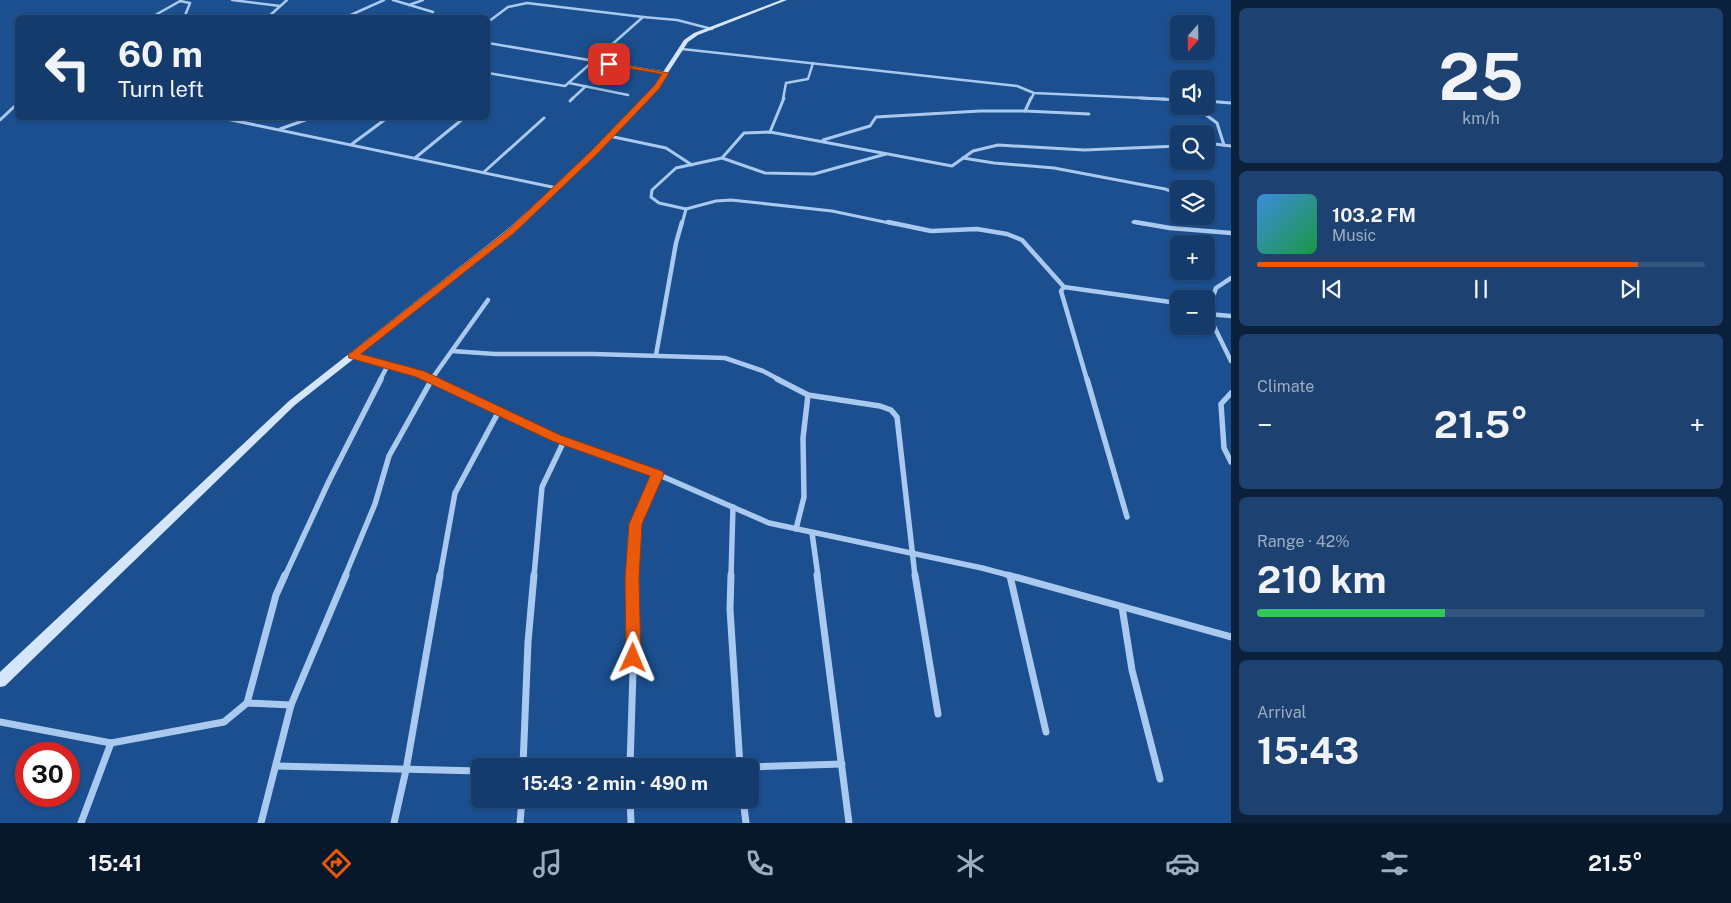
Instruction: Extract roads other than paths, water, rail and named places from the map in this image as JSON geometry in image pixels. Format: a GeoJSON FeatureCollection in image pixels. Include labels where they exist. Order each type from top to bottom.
{"type":"FeatureCollection","features":[{"type":"Feature","properties":{"kind":"street"},"geometry":{"type":"LineString","coordinates":[[232,0],[280,6]]}},
{"type":"Feature","properties":{"kind":"street"},"geometry":{"type":"LineString","coordinates":[[270,15],[287,0]]}},
{"type":"Feature","properties":{"kind":"street"},"geometry":{"type":"LineString","coordinates":[[351,15],[384,0]]}},
{"type":"Feature","properties":{"kind":"street"},"geometry":{"type":"LineString","coordinates":[[394,0],[433,12]]}},
{"type":"Feature","properties":{"kind":"street"},"geometry":{"type":"LineString","coordinates":[[409,5],[423,0]]}},
{"type":"Feature","properties":{"kind":"street"},"geometry":{"type":"LineString","coordinates":[[0,681],[292,404],[511,231],[557,188],[656,87],[686,41],[712,28],[785,0]]}},
{"type":"Feature","properties":{"kind":"street"},"geometry":{"type":"LineString","coordinates":[[155,15],[181,1],[190,4],[185,15]]}},
{"type":"Feature","properties":{"kind":"street"},"geometry":{"type":"LineString","coordinates":[[490,20],[508,7],[527,3],[677,20],[712,28]]}},
{"type":"Feature","properties":{"kind":"street"},"geometry":{"type":"LineString","coordinates":[[490,73],[565,86],[643,17]]}},
{"type":"Feature","properties":{"kind":"street"},"geometry":{"type":"LineString","coordinates":[[490,43],[666,73]]}},
{"type":"Feature","properties":{"kind":"street"},"geometry":{"type":"LineString","coordinates":[[682,49],[1017,86],[1034,93],[1170,100]]}},
{"type":"Feature","properties":{"kind":"street"},"geometry":{"type":"LineString","coordinates":[[770,132],[784,97],[786,83],[808,79],[813,63]]}},
{"type":"Feature","properties":{"kind":"street"},"geometry":{"type":"LineString","coordinates":[[569,83],[628,95]]}},
{"type":"Feature","properties":{"kind":"street"},"geometry":{"type":"LineString","coordinates":[[570,100],[586,86]]}},
{"type":"Feature","properties":{"kind":"street"},"geometry":{"type":"LineString","coordinates":[[1025,111],[1034,93]]}},
{"type":"Feature","properties":{"kind":"street"},"geometry":{"type":"LineString","coordinates":[[1215,102],[1231,103]]}},
{"type":"Feature","properties":{"kind":"street"},"geometry":{"type":"LineString","coordinates":[[0,120],[15,106]]}},
{"type":"Feature","properties":{"kind":"street"},"geometry":{"type":"LineString","coordinates":[[820,141],[870,126],[876,117],[980,111],[1089,114]]}},
{"type":"Feature","properties":{"kind":"street"},"geometry":{"type":"LineString","coordinates":[[1206,115],[1218,124],[1224,145]]}},
{"type":"Feature","properties":{"kind":"street"},"geometry":{"type":"LineString","coordinates":[[484,172],[544,118]]}},
{"type":"Feature","properties":{"kind":"street"},"geometry":{"type":"LineString","coordinates":[[232,120],[557,188]]}},
{"type":"Feature","properties":{"kind":"street"},"geometry":{"type":"LineString","coordinates":[[279,129],[305,120]]}},
{"type":"Feature","properties":{"kind":"street"},"geometry":{"type":"LineString","coordinates":[[352,144],[384,120]]}},
{"type":"Feature","properties":{"kind":"street"},"geometry":{"type":"LineString","coordinates":[[415,158],[462,120]]}},
{"type":"Feature","properties":{"kind":"street"},"geometry":{"type":"LineString","coordinates":[[722,158],[744,133],[770,132],[952,166],[981,148],[1003,146],[1084,150],[1170,147]]}},
{"type":"Feature","properties":{"kind":"street"},"geometry":{"type":"LineString","coordinates":[[608,136],[666,148],[693,165]]}},
{"type":"Feature","properties":{"kind":"street"},"geometry":{"type":"LineString","coordinates":[[1215,144],[1231,146]]}},
{"type":"Feature","properties":{"kind":"street"},"geometry":{"type":"LineString","coordinates":[[887,154],[814,174],[765,173],[722,158],[676,168],[652,190],[651,197],[659,203],[686,209],[716,201],[731,200],[832,211],[930,230],[977,228],[1007,234],[1022,240],[1064,287],[1170,302]]}},
{"type":"Feature","properties":{"kind":"street"},"geometry":{"type":"LineString","coordinates":[[963,158],[994,163],[1054,168],[1170,191]]}},
{"type":"Feature","properties":{"kind":"street"},"geometry":{"type":"LineString","coordinates":[[656,355],[676,244],[686,209]]}},
{"type":"Feature","properties":{"kind":"street"},"geometry":{"type":"LineString","coordinates":[[1133,222],[1178,229],[1231,230]]}},
{"type":"Feature","properties":{"kind":"street"},"geometry":{"type":"LineString","coordinates":[[1215,291],[1216,288],[1231,278]]}},
{"type":"Feature","properties":{"kind":"street"},"geometry":{"type":"LineString","coordinates":[[1064,287],[1061,291],[1073,336],[1098,412],[1127,516]]}},
{"type":"Feature","properties":{"kind":"street"},"geometry":{"type":"LineString","coordinates":[[261,823],[291,705],[372,512],[389,456],[431,380],[488,300]]}},
{"type":"Feature","properties":{"kind":"street"},"geometry":{"type":"LineString","coordinates":[[1215,314],[1231,316]]}},
{"type":"Feature","properties":{"kind":"street"},"geometry":{"type":"LineString","coordinates":[[1215,330],[1231,361]]}},
{"type":"Feature","properties":{"kind":"street"},"geometry":{"type":"LineString","coordinates":[[452,351],[495,354],[656,355],[725,358],[763,371],[808,395],[880,406],[891,410],[897,417],[911,554],[938,714]]}},
{"type":"Feature","properties":{"kind":"street"},"geometry":{"type":"LineString","coordinates":[[353,355],[420,374],[564,441],[657,474],[769,523],[982,568],[1231,637]]}},
{"type":"Feature","properties":{"kind":"street"},"geometry":{"type":"LineString","coordinates":[[0,722],[111,743],[224,722],[247,703],[276,595],[328,481],[388,365]]}},
{"type":"Feature","properties":{"kind":"street"},"geometry":{"type":"LineString","coordinates":[[1231,393],[1220,404],[1224,448],[1231,462]]}},
{"type":"Feature","properties":{"kind":"street"},"geometry":{"type":"LineString","coordinates":[[796,529],[804,497],[803,438],[808,395]]}},
{"type":"Feature","properties":{"kind":"street"},"geometry":{"type":"LineString","coordinates":[[394,823],[406,770],[455,493],[499,411]]}},
{"type":"Feature","properties":{"kind":"street"},"geometry":{"type":"LineString","coordinates":[[523,758],[528,642],[542,487],[564,441]]}},
{"type":"Feature","properties":{"kind":"street"},"geometry":{"type":"LineString","coordinates":[[630,758],[634,640],[632,579],[636,524],[657,474]]}},
{"type":"Feature","properties":{"kind":"street"},"geometry":{"type":"LineString","coordinates":[[733,507],[730,609],[739,758]]}},
{"type":"Feature","properties":{"kind":"street"},"geometry":{"type":"LineString","coordinates":[[812,533],[849,823]]}},
{"type":"Feature","properties":{"kind":"street"},"geometry":{"type":"LineString","coordinates":[[1010,576],[1046,732]]}},
{"type":"Feature","properties":{"kind":"street"},"geometry":{"type":"LineString","coordinates":[[1122,607],[1132,670],[1160,779]]}},
{"type":"Feature","properties":{"kind":"street"},"geometry":{"type":"LineString","coordinates":[[247,703],[291,705]]}},
{"type":"Feature","properties":{"kind":"street"},"geometry":{"type":"LineString","coordinates":[[81,823],[111,743]]}},
{"type":"Feature","properties":{"kind":"street"},"geometry":{"type":"LineString","coordinates":[[759,768],[842,764]]}},
{"type":"Feature","properties":{"kind":"street"},"geometry":{"type":"LineString","coordinates":[[276,766],[471,772]]}},
{"type":"Feature","properties":{"kind":"street"},"geometry":{"type":"LineString","coordinates":[[520,823],[521,808]]}},
{"type":"Feature","properties":{"kind":"street"},"geometry":{"type":"LineString","coordinates":[[630,808],[631,823]]}},
{"type":"Feature","properties":{"kind":"street"},"geometry":{"type":"LineString","coordinates":[[744,808],[746,823]]}}]}
